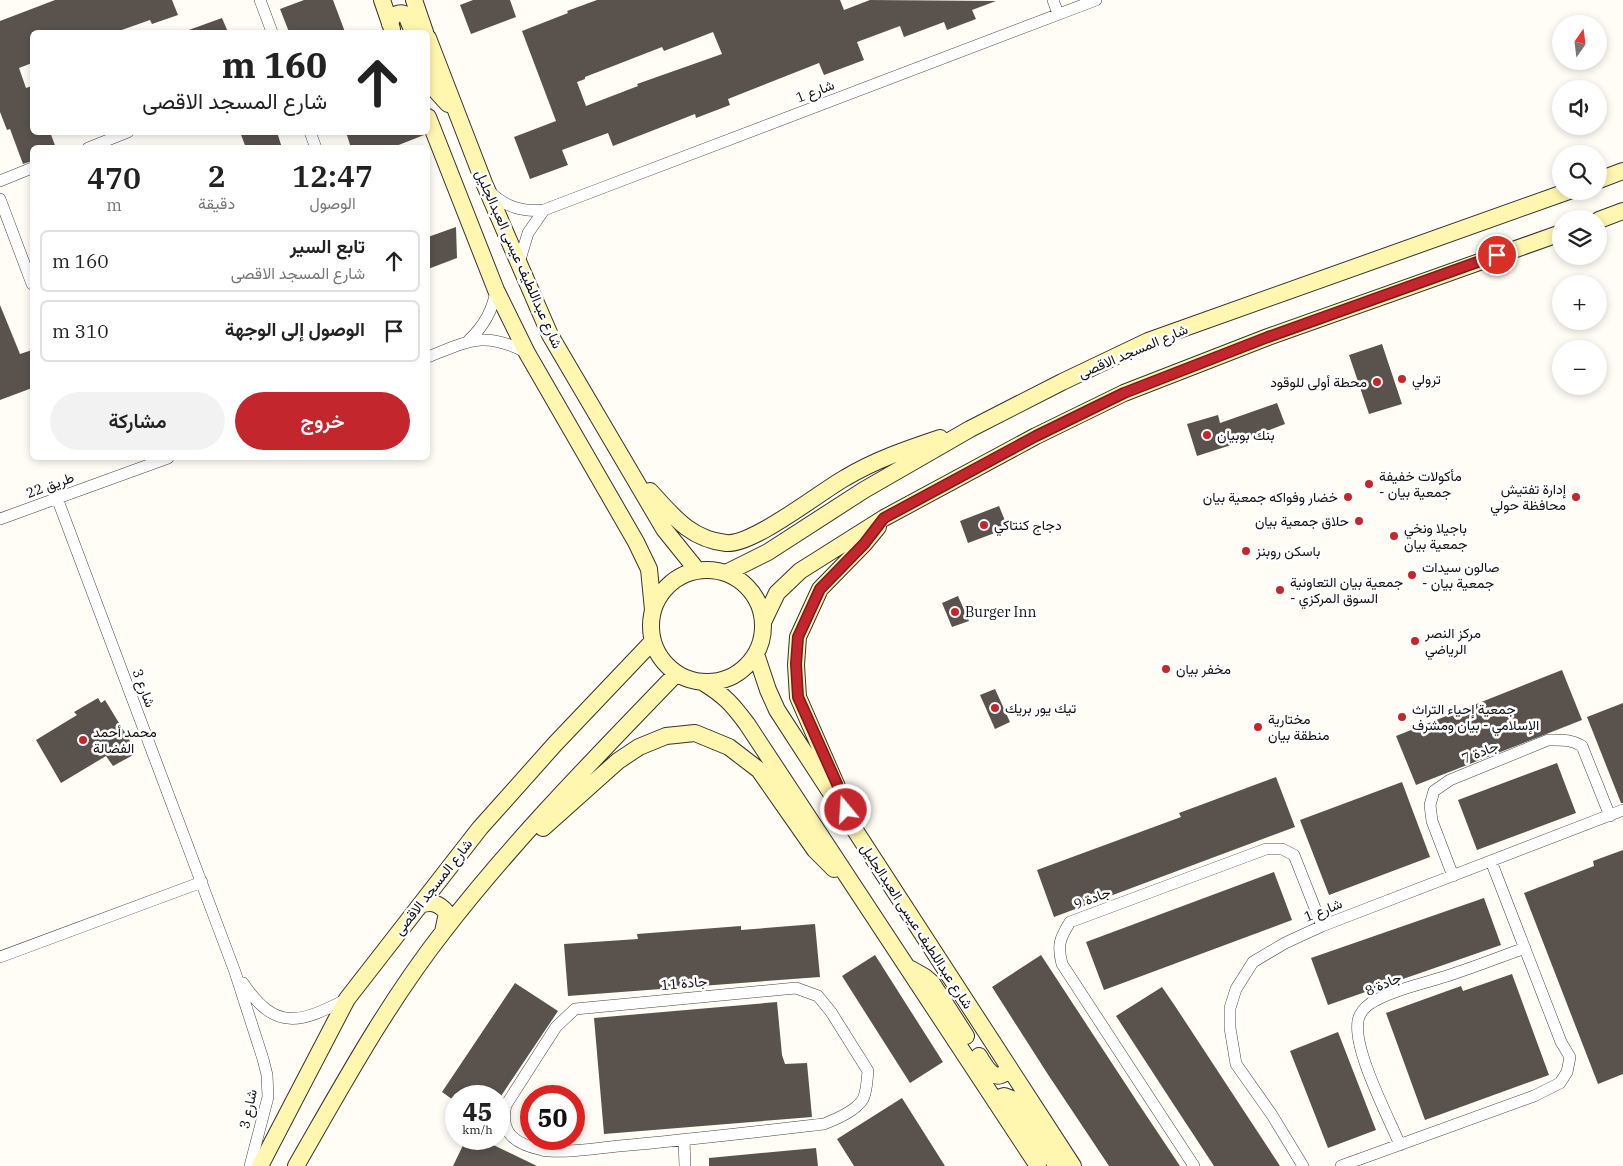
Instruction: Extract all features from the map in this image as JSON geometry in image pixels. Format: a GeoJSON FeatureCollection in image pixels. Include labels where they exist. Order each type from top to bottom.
{"type":"FeatureCollection","features":[{"type":"Feature","properties":{"kind":"main road"},"geometry":{"type":"LineString","coordinates":[[382,0],[392,28]]}},
{"type":"Feature","properties":{"kind":"main road"},"geometry":{"type":"LineString","coordinates":[[414,0],[424,30]]}},
{"type":"Feature","properties":{"kind":"main road"},"geometry":{"type":"LineString","coordinates":[[392,28],[393,16],[398,13],[406,15],[412,30]]}},
{"type":"Feature","properties":{"kind":"main road","name":"شارع عبداللطيف عيسى العبدالجليل"},"geometry":{"type":"LineString","coordinates":[[430,43],[484,183],[550,335],[664,530],[698,570]]}},
{"type":"Feature","properties":{"kind":"main road"},"geometry":{"type":"LineString","coordinates":[[430,75],[440,98],[454,108]]}},
{"type":"Feature","properties":{"kind":"main road","name":"شارع عبداللطيف عيسى العبدالجليل"},"geometry":{"type":"LineString","coordinates":[[430,122],[496,290],[527,353],[636,542],[648,569],[652,610]]}},
{"type":"Feature","properties":{"kind":"main road"},"geometry":{"type":"LineString","coordinates":[[1607,177],[1623,171]]}},
{"type":"Feature","properties":{"kind":"main road","name":"شارع المسجد الاقصى"},"geometry":{"type":"LineString","coordinates":[[726,573],[768,552],[864,490],[970,429],[1148,341],[1552,197]]}},
{"type":"Feature","properties":{"kind":"main road"},"geometry":{"type":"LineString","coordinates":[[1607,217],[1623,211]]}},
{"type":"Feature","properties":{"kind":"main road"},"geometry":{"type":"LineString","coordinates":[[764,620],[777,594],[800,571],[884,518],[1036,436],[1124,393],[1277,334],[1552,236]]}},
{"type":"Feature","properties":{"kind":"main road"},"geometry":{"type":"LineString","coordinates":[[627,464],[674,517],[690,532],[707,540],[728,544],[758,535],[846,477],[894,453],[970,429]]}},
{"type":"Feature","properties":{"kind":"main road"},"geometry":{"type":"LineString","coordinates":[[850,824],[837,784],[798,697],[796,664],[798,637],[820,589],[864,544],[884,518]]}},
{"type":"Feature","properties":{"kind":"main road"},"geometry":{"type":"LineString","coordinates":[[704,683],[725,680],[743,670],[756,654],[764,632],[764,620],[760,605],[752,591],[740,580],[726,573],[712,570],[698,570],[682,575],[669,584],[659,596],[652,610],[650,626],[652,642],[662,660],[676,674],[704,683],[721,693],[731,702],[1038,1166]]}},
{"type":"Feature","properties":{"kind":"main road","name":"شارع المسجد الاقصى"},"geometry":{"type":"LineString","coordinates":[[260,1166],[347,999],[480,828],[555,744],[652,642]]}},
{"type":"Feature","properties":{"kind":"main road","name":"شارع عبداللطيف عيسى العبدالجليل"},"geometry":{"type":"LineString","coordinates":[[756,654],[777,710],[1073,1166]]}},
{"type":"Feature","properties":{"kind":"main road"},"geometry":{"type":"LineString","coordinates":[[296,1166],[391,1005],[443,932],[530,828],[676,674]]}},
{"type":"Feature","properties":{"kind":"main road"},"geometry":{"type":"LineString","coordinates":[[493,872],[618,761],[639,747],[666,736],[695,733],[729,747],[759,770],[815,850],[859,895]]}},
{"type":"Feature","properties":{"kind":"main road"},"geometry":{"type":"LineString","coordinates":[[420,905],[428,902],[442,907],[447,913],[443,932]]}},
{"type":"Feature","properties":{"kind":"main road"},"geometry":{"type":"LineString","coordinates":[[907,968],[917,971],[932,983],[988,1071],[992,1074],[1000,1075],[1010,1068]]}},
{"type":"Feature","properties":{"kind":"main road"},"geometry":{"type":"LineString","coordinates":[[995,1099],[1004,1096],[1012,1099],[1057,1166]]}},
{"type":"Feature","properties":{"kind":"street"},"geometry":{"type":"LineString","coordinates":[[260,0],[271,30]]}},
{"type":"Feature","properties":{"kind":"street"},"geometry":{"type":"LineString","coordinates":[[1053,0],[1058,14]]}},
{"type":"Feature","properties":{"kind":"street","name":"شارع 1"},"geometry":{"type":"LineString","coordinates":[[484,183],[496,197],[512,207],[528,211],[544,210],[1096,0]]}},
{"type":"Feature","properties":{"kind":"street"},"geometry":{"type":"LineString","coordinates":[[96,145],[120,135]]}},
{"type":"Feature","properties":{"kind":"street"},"geometry":{"type":"LineString","coordinates":[[0,181],[30,169]]}},
{"type":"Feature","properties":{"kind":"street"},"geometry":{"type":"LineString","coordinates":[[0,199],[30,279]]}},
{"type":"Feature","properties":{"kind":"street"},"geometry":{"type":"LineString","coordinates":[[519,263],[528,233],[544,210]]}},
{"type":"Feature","properties":{"kind":"street"},"geometry":{"type":"LineString","coordinates":[[469,340],[487,319],[495,300],[496,290]]}},
{"type":"Feature","properties":{"kind":"street"},"geometry":{"type":"LineString","coordinates":[[430,356],[469,340],[479,339],[500,342],[527,353]]}},
{"type":"Feature","properties":{"kind":"street","name":"طريق 22"},"geometry":{"type":"LineString","coordinates":[[0,519],[162,460]]}},
{"type":"Feature","properties":{"kind":"street","name":"شارع 3"},"geometry":{"type":"LineString","coordinates":[[57,498],[202,882],[235,972],[263,1059],[268,1086],[265,1109],[250,1166]]}},
{"type":"Feature","properties":{"kind":"street","name":"جادة 7"},"geometry":{"type":"LineString","coordinates":[[1453,876],[1432,821],[1430,805],[1434,791],[1450,780],[1548,740],[1570,740],[1582,746],[1610,816]]}},
{"type":"Feature","properties":{"kind":"street","name":"شارع 1"},"geometry":{"type":"LineString","coordinates":[[1303,1166],[1272,1115],[1236,1064],[1230,1028],[1230,1008],[1236,989],[1253,962],[1285,943],[1322,926],[1623,810]]}},
{"type":"Feature","properties":{"kind":"street","name":"جادة 9"},"geometry":{"type":"LineString","coordinates":[[1194,1166],[1062,964],[1058,949],[1062,935],[1070,922],[1266,849],[1282,849],[1294,855],[1322,926]]}},
{"type":"Feature","properties":{"kind":"street"},"geometry":{"type":"LineString","coordinates":[[1341,1166],[1534,1096],[1560,1083],[1567,1072],[1570,1057],[1561,1042],[1491,861]]}},
{"type":"Feature","properties":{"kind":"street"},"geometry":{"type":"LineString","coordinates":[[0,957],[202,882]]}},
{"type":"Feature","properties":{"kind":"street","name":"جادة 8"},"geometry":{"type":"LineString","coordinates":[[1400,1145],[1362,1054],[1357,1032],[1358,1019],[1364,1009],[1371,1003],[1400,991],[1525,948]]}},
{"type":"Feature","properties":{"kind":"street","name":"شارع 3"},"geometry":{"type":"LineString","coordinates":[[235,972],[253,998],[268,1012],[279,1017],[306,1018],[319,1014],[347,999]]}},
{"type":"Feature","properties":{"kind":"street","name":"جادة 11"},"geometry":{"type":"LineString","coordinates":[[796,988],[818,996],[831,1012],[868,1071],[864,1098],[856,1107],[824,1124],[684,1140],[566,1150],[544,1150],[512,1138],[505,1128],[503,1116],[506,1105],[556,1027],[575,1009],[796,988]]}},
{"type":"Feature","properties":{"kind":"street"},"geometry":{"type":"LineString","coordinates":[[684,1140],[685,1166]]}},
{"type":"Feature","properties":{"kind":"building"},"geometry":{"type":"Polygon","coordinates":[[[55,0],[172,0],[178,15],[152,24],[150,20],[122,30],[30,30],[30,64],[19,68],[26,88],[30,87],[30,135],[51,135],[55,145],[30,145],[30,162],[23,164],[10,129],[7,130],[0,112],[0,21],[55,0]]]}},
{"type":"Feature","properties":{"kind":"building"},"geometry":{"type":"Polygon","coordinates":[[[304,0],[333,0],[344,30],[288,30],[280,9],[304,0]]]}},
{"type":"Feature","properties":{"kind":"building"},"geometry":{"type":"Polygon","coordinates":[[[473,0],[510,0],[516,17],[471,34],[460,5],[473,0]]]}},
{"type":"Feature","properties":{"kind":"building"},"geometry":{"type":"Polygon","coordinates":[[[597,0],[840,0],[844,10],[870,0],[996,1],[972,10],[976,19],[947,30],[944,22],[904,37],[900,26],[857,42],[864,60],[824,75],[819,63],[728,99],[730,105],[696,118],[695,114],[613,146],[608,133],[562,150],[568,165],[530,179],[514,137],[556,121],[522,31],[568,13],[567,11],[597,0]],[[713,32],[664,51],[662,47],[585,77],[585,79],[577,82],[586,106],[638,86],[637,84],[722,54],[713,32]]]}},
{"type":"Feature","properties":{"kind":"building"},"geometry":{"type":"Polygon","coordinates":[[[222,18],[227,30],[189,30],[222,18]]]}},
{"type":"Feature","properties":{"kind":"building"},"geometry":{"type":"Polygon","coordinates":[[[241,135],[278,135],[281,145],[245,145],[241,135]]]}},
{"type":"Feature","properties":{"kind":"building"},"geometry":{"type":"Polygon","coordinates":[[[347,135],[424,135],[399,145],[350,145],[347,135]]]}},
{"type":"Feature","properties":{"kind":"building"},"geometry":{"type":"Polygon","coordinates":[[[456,227],[457,258],[430,268],[430,236],[456,227]]]}},
{"type":"Feature","properties":{"kind":"building"},"geometry":{"type":"Polygon","coordinates":[[[0,305],[20,354],[30,351],[30,389],[0,400],[0,305]]]}},
{"type":"Feature","properties":{"kind":"building","name":"محطة أولى للوقود"},"geometry":{"type":"Polygon","coordinates":[[[1382,344],[1402,404],[1369,414],[1349,355],[1382,344]]]}},
{"type":"Feature","properties":{"kind":"building"},"geometry":{"type":"Polygon","coordinates":[[[1277,403],[1285,424],[1197,456],[1187,424],[1218,415],[1220,423],[1277,403]]]}},
{"type":"Feature","properties":{"kind":"building","name":"دجاج كنتاكي"},"geometry":{"type":"Polygon","coordinates":[[[999,506],[1008,528],[968,543],[960,521],[999,506]]]}},
{"type":"Feature","properties":{"kind":"building","name":"Burger Inn"},"geometry":{"type":"Polygon","coordinates":[[[958,596],[969,621],[952,627],[942,603],[958,596]]]}},
{"type":"Feature","properties":{"kind":"building"},"geometry":{"type":"Polygon","coordinates":[[[1562,670],[1582,720],[1416,785],[1396,736],[1562,670]]]}},
{"type":"Feature","properties":{"kind":"building","name":"تيك يور بريك"},"geometry":{"type":"Polygon","coordinates":[[[995,689],[1010,722],[995,729],[980,695],[995,689]]]}},
{"type":"Feature","properties":{"kind":"building","name":"محمد أحمد الفضالة"},"geometry":{"type":"Polygon","coordinates":[[[98,698],[101,703],[105,700],[130,741],[135,754],[113,766],[106,756],[61,783],[36,740],[77,715],[74,712],[98,698]]]}},
{"type":"Feature","properties":{"kind":"building"},"geometry":{"type":"Polygon","coordinates":[[[1623,703],[1623,803],[1621,803],[1587,717],[1623,703]]]}},
{"type":"Feature","properties":{"kind":"building"},"geometry":{"type":"Polygon","coordinates":[[[1557,763],[1576,813],[1477,850],[1458,800],[1557,763]]]}},
{"type":"Feature","properties":{"kind":"building"},"geometry":{"type":"Polygon","coordinates":[[[1276,777],[1295,827],[1054,917],[1037,870],[1181,817],[1179,813],[1276,777]]]}},
{"type":"Feature","properties":{"kind":"building"},"geometry":{"type":"Polygon","coordinates":[[[1402,782],[1430,857],[1329,895],[1300,820],[1402,782]]]}},
{"type":"Feature","properties":{"kind":"building"},"geometry":{"type":"Polygon","coordinates":[[[1623,850],[1623,1074],[1598,1084],[1524,893],[1594,866],[1593,861],[1623,850]]]}},
{"type":"Feature","properties":{"kind":"building"},"geometry":{"type":"Polygon","coordinates":[[[1274,872],[1292,920],[1104,990],[1086,942],[1274,872]]]}},
{"type":"Feature","properties":{"kind":"building"},"geometry":{"type":"Polygon","coordinates":[[[1484,898],[1501,945],[1328,1005],[1311,958],[1484,898]]]}},
{"type":"Feature","properties":{"kind":"building"},"geometry":{"type":"Polygon","coordinates":[[[815,924],[820,977],[568,996],[564,944],[638,939],[637,934],[741,926],[741,930],[815,924]]]}},
{"type":"Feature","properties":{"kind":"building"},"geometry":{"type":"Polygon","coordinates":[[[875,955],[943,1062],[910,1083],[842,976],[875,955]]]}},
{"type":"Feature","properties":{"kind":"building"},"geometry":{"type":"Polygon","coordinates":[[[1041,955],[1180,1166],[1109,1166],[1047,1073],[992,987],[1041,955]]]}},
{"type":"Feature","properties":{"kind":"building"},"geometry":{"type":"Polygon","coordinates":[[[1512,974],[1549,1075],[1425,1120],[1386,1013],[1461,986],[1463,991],[1512,974]]]}},
{"type":"Feature","properties":{"kind":"building"},"geometry":{"type":"Polygon","coordinates":[[[515,983],[558,1011],[508,1085],[447,1085],[515,983]]]}},
{"type":"Feature","properties":{"kind":"building"},"geometry":{"type":"Polygon","coordinates":[[[1162,987],[1280,1166],[1214,1166],[1116,1016],[1162,987]]]}},
{"type":"Feature","properties":{"kind":"building"},"geometry":{"type":"Polygon","coordinates":[[[777,1002],[782,1055],[785,1064],[807,1063],[812,1117],[604,1134],[594,1018],[777,1002]]]}},
{"type":"Feature","properties":{"kind":"building"},"geometry":{"type":"Polygon","coordinates":[[[1338,1032],[1376,1130],[1328,1148],[1290,1051],[1338,1032]]]}},
{"type":"Feature","properties":{"kind":"building"},"geometry":{"type":"Polygon","coordinates":[[[902,1098],[945,1166],[854,1166],[837,1139],[902,1098]]]}},
{"type":"Feature","properties":{"kind":"building"},"geometry":{"type":"Polygon","coordinates":[[[816,1148],[818,1166],[709,1166],[709,1158],[816,1148]]]}},
{"type":"Feature","properties":{"kind":"building"},"geometry":{"type":"Polygon","coordinates":[[[461,1150],[504,1150],[537,1166],[453,1166],[461,1150]]]}},
{"type":"Feature","properties":{"kind":"place","name":"ترولي"},"geometry":{"type":"Point","coordinates":[1402,379]}},
{"type":"Feature","properties":{"kind":"place","name":"محطة أولى للوقود"},"geometry":{"type":"Point","coordinates":[1377,382]}},
{"type":"Feature","properties":{"kind":"place","name":"بنك بوبيان"},"geometry":{"type":"Point","coordinates":[1207,435]}},
{"type":"Feature","properties":{"kind":"place","name":"مأكولات خفيفة - جمعية بيان"},"geometry":{"type":"Point","coordinates":[1369,484]}},
{"type":"Feature","properties":{"kind":"place","name":"خضار وفواكه جمعية بيان"},"geometry":{"type":"Point","coordinates":[1348,497]}},
{"type":"Feature","properties":{"kind":"place","name":"إدارة تفتيش محافظة حولي"},"geometry":{"type":"Point","coordinates":[1576,497]}},
{"type":"Feature","properties":{"kind":"place","name":"حلاق جمعية بيان"},"geometry":{"type":"Point","coordinates":[1359,521]}},
{"type":"Feature","properties":{"kind":"place","name":"دجاج كنتاكي"},"geometry":{"type":"Point","coordinates":[984,525]}},
{"type":"Feature","properties":{"kind":"place","name":"باجيلا ونخي جمعية بيان"},"geometry":{"type":"Point","coordinates":[1394,536]}},
{"type":"Feature","properties":{"kind":"place","name":"باسكن روبنز"},"geometry":{"type":"Point","coordinates":[1246,551]}},
{"type":"Feature","properties":{"kind":"place","name":"صالون سيدات - جمعية بيان"},"geometry":{"type":"Point","coordinates":[1412,575]}},
{"type":"Feature","properties":{"kind":"place","name":"جمعية بيان التعاونية - السوق المركزي"},"geometry":{"type":"Point","coordinates":[1280,590]}},
{"type":"Feature","properties":{"kind":"place","name":"Burger Inn"},"geometry":{"type":"Point","coordinates":[955,612]}},
{"type":"Feature","properties":{"kind":"place","name":"مركز النصر الرياضي"},"geometry":{"type":"Point","coordinates":[1415,641]}},
{"type":"Feature","properties":{"kind":"place","name":"مخفر بيان"},"geometry":{"type":"Point","coordinates":[1166,669]}},
{"type":"Feature","properties":{"kind":"place","name":"تيك يور بريك"},"geometry":{"type":"Point","coordinates":[995,708]}},
{"type":"Feature","properties":{"kind":"place","name":"جمعية إحياء التراث الإسلامي - بيان ومشرف"},"geometry":{"type":"Point","coordinates":[1402,717]}},
{"type":"Feature","properties":{"kind":"place","name":"مختارية منطقة بيان"},"geometry":{"type":"Point","coordinates":[1258,727]}},
{"type":"Feature","properties":{"kind":"place","name":"محمد أحمد الفضالة"},"geometry":{"type":"Point","coordinates":[83,740]}},
{"type":"Feature","properties":{"kind":"route"},"geometry":{"type":"LineString","coordinates":[[846,810],[837,784],[798,697],[796,664],[798,637],[820,589],[864,544],[884,518],[1036,436],[1124,393],[1268,337],[1497,255]]}}]}
